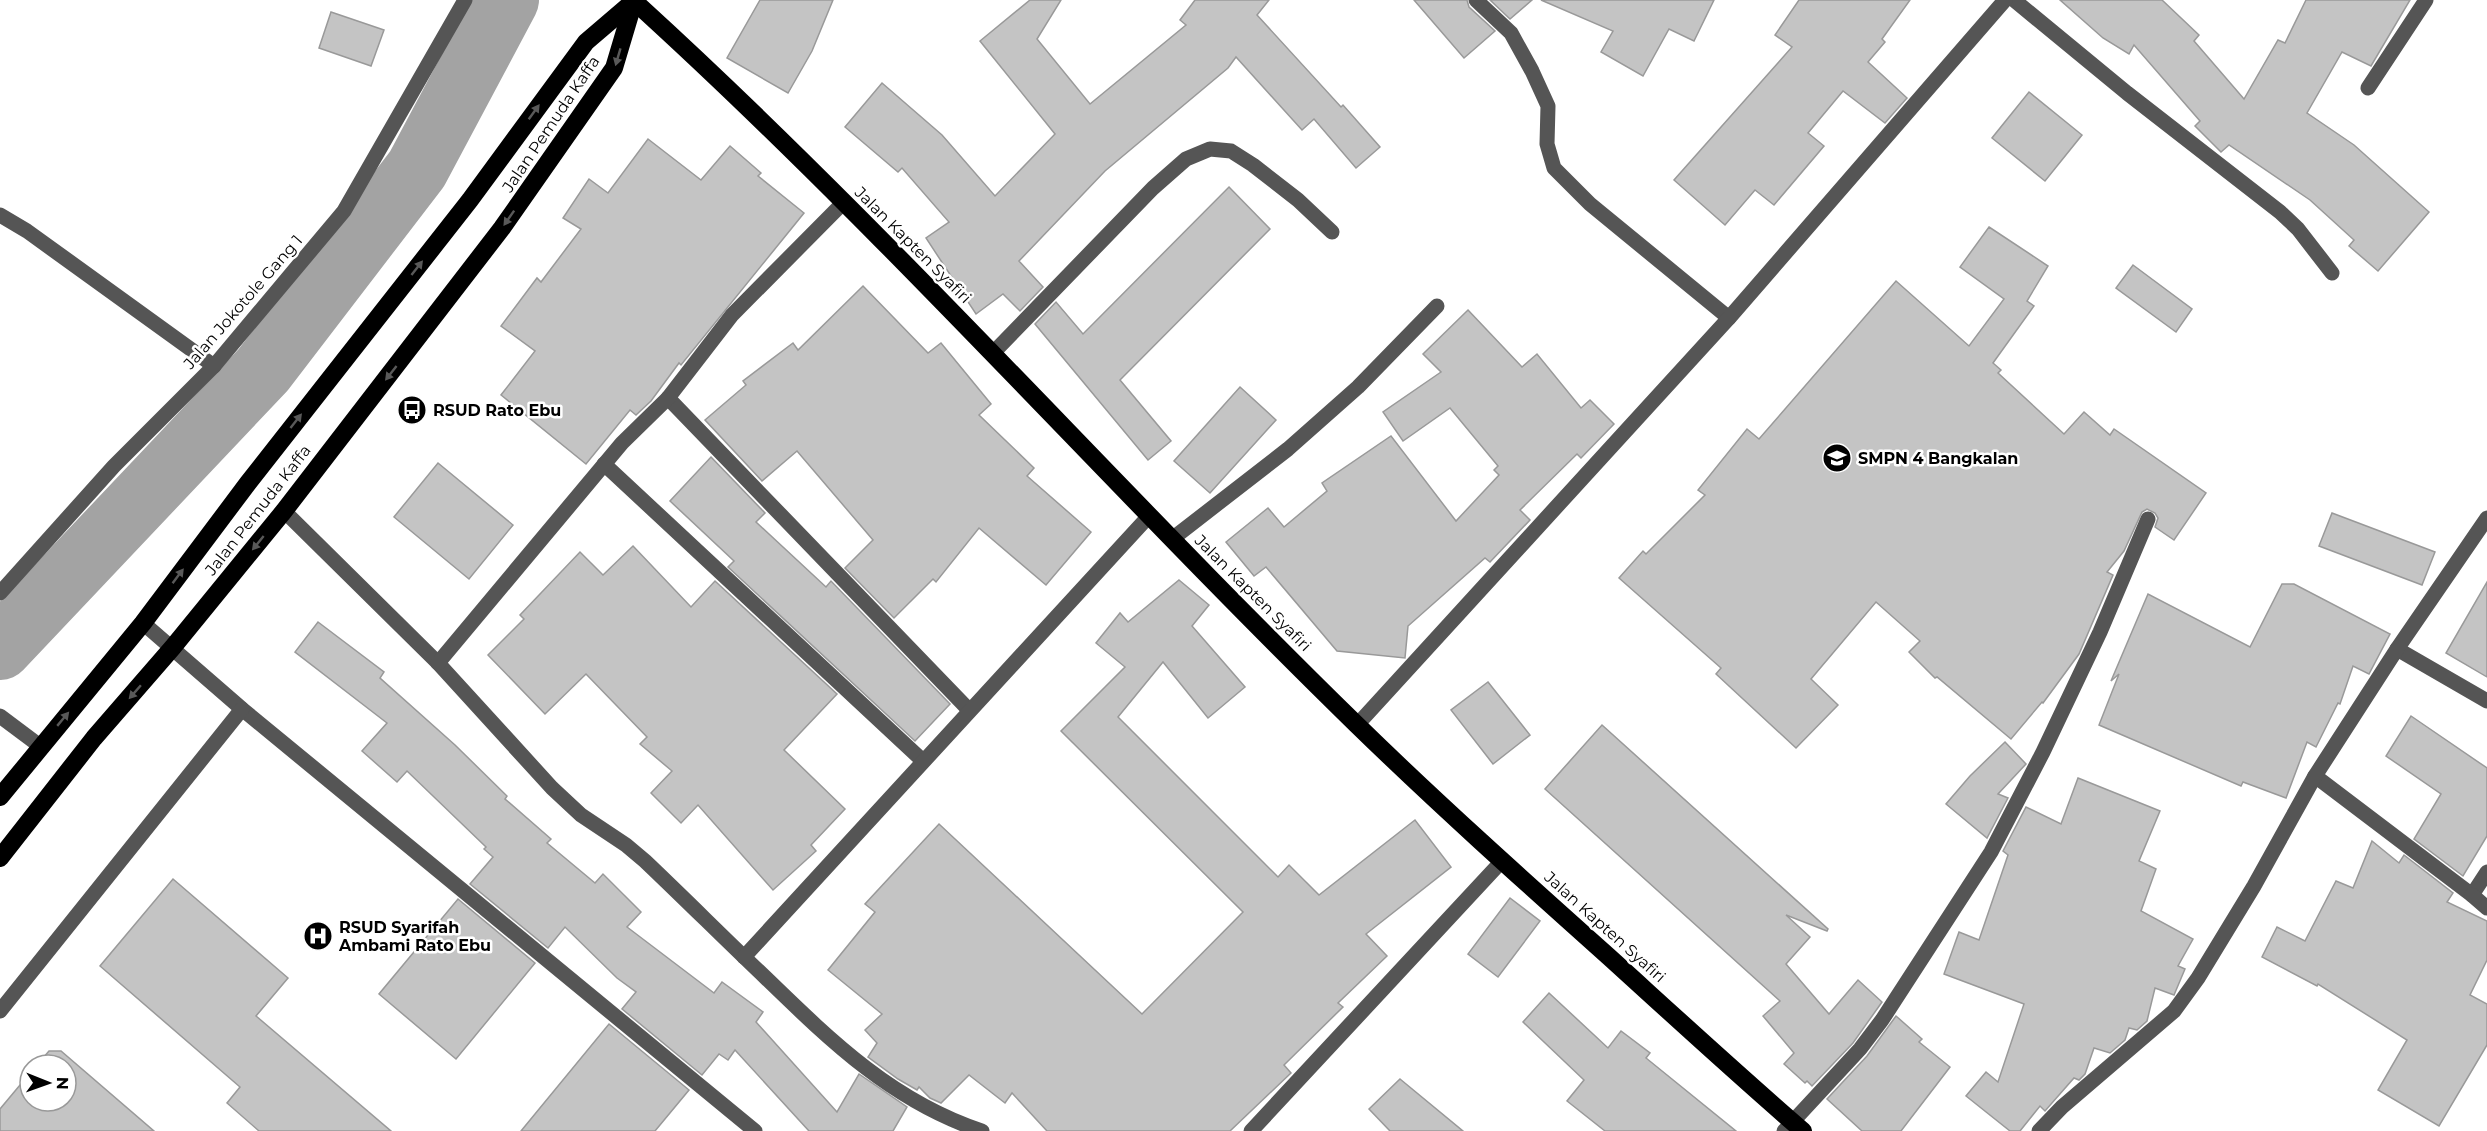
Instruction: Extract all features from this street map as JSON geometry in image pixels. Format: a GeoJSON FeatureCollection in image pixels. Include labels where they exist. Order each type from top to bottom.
{"type":"FeatureCollection","features":[{"type":"Feature","properties":{"kind":"highway","name":"Jalan Kapten Syafiri"},"geometry":{"type":"LineString","coordinates":[[634,1],[698,59],[993,352],[1149,516],[1357,725],[1793,1128]]}},
{"type":"Feature","properties":{"kind":"highway","name":"Jalan Pemuda Kaffa"},"geometry":{"type":"LineString","coordinates":[[0,858],[94,738],[173,647],[284,511],[502,228],[614,68],[634,1]]}},
{"type":"Feature","properties":{"kind":"highway","name":"Jalan Pemuda Kaffa"},"geometry":{"type":"LineString","coordinates":[[0,797],[142,622],[470,200],[586,42],[634,1]]}},
{"type":"Feature","properties":{"kind":"street","name":"Jalan Jokotole Gang 1"},"geometry":{"type":"LineString","coordinates":[[0,593],[114,466],[214,366],[344,211],[465,0]]}},
{"type":"Feature","properties":{"kind":"street"},"geometry":{"type":"LineString","coordinates":[[1476,0],[1511,33],[1532,71],[1548,106],[1548,144],[1554,168],[1590,204],[1729,318]]}},
{"type":"Feature","properties":{"kind":"street"},"geometry":{"type":"LineString","coordinates":[[1357,725],[1729,318],[2005,0]]}},
{"type":"Feature","properties":{"kind":"street"},"geometry":{"type":"LineString","coordinates":[[2014,0],[2127,93],[2280,212],[2298,229],[2332,273]]}},
{"type":"Feature","properties":{"kind":"street"},"geometry":{"type":"LineString","coordinates":[[2368,88],[2426,0]]}},
{"type":"Feature","properties":{"kind":"street"},"geometry":{"type":"LineString","coordinates":[[993,352],[1153,188],[1186,159],[1210,149],[1231,151],[1252,165],[1298,200],[1332,232]]}},
{"type":"Feature","properties":{"kind":"street"},"geometry":{"type":"LineString","coordinates":[[438,663],[622,443],[668,398],[732,315],[843,203]]}},
{"type":"Feature","properties":{"kind":"street"},"geometry":{"type":"LineString","coordinates":[[0,215],[27,231],[214,366]]}},
{"type":"Feature","properties":{"kind":"street"},"geometry":{"type":"LineString","coordinates":[[1172,539],[1287,449],[1358,387],[1437,306]]}},
{"type":"Feature","properties":{"kind":"street"},"geometry":{"type":"LineString","coordinates":[[668,398],[969,710]]}},
{"type":"Feature","properties":{"kind":"street"},"geometry":{"type":"LineString","coordinates":[[604,464],[923,761]]}},
{"type":"Feature","properties":{"kind":"street"},"geometry":{"type":"LineString","coordinates":[[284,511],[438,663],[552,788],[581,815],[626,845],[645,861],[819,1030],[887,1084],[934,1113],[982,1131]]}},
{"type":"Feature","properties":{"kind":"street"},"geometry":{"type":"LineString","coordinates":[[744,957],[1149,516]]}},
{"type":"Feature","properties":{"kind":"street"},"geometry":{"type":"LineString","coordinates":[[2039,1131],[2062,1107],[2174,1011],[2198,978],[2254,886],[2315,776],[2397,649],[2487,518]]}},
{"type":"Feature","properties":{"kind":"street"},"geometry":{"type":"LineString","coordinates":[[1793,1128],[1875,1029],[1991,852],[2043,752],[2100,632],[2148,519]]}},
{"type":"Feature","properties":{"kind":"street"},"geometry":{"type":"LineString","coordinates":[[142,622],[242,710],[755,1131]]}},
{"type":"Feature","properties":{"kind":"street"},"geometry":{"type":"LineString","coordinates":[[2397,649],[2487,701]]}},
{"type":"Feature","properties":{"kind":"street"},"geometry":{"type":"LineString","coordinates":[[0,1011],[242,710]]}},
{"type":"Feature","properties":{"kind":"street"},"geometry":{"type":"LineString","coordinates":[[0,716],[40,746]]}},
{"type":"Feature","properties":{"kind":"street"},"geometry":{"type":"LineString","coordinates":[[2315,776],[2487,908]]}},
{"type":"Feature","properties":{"kind":"street"},"geometry":{"type":"LineString","coordinates":[[1251,1131],[1502,861]]}},
{"type":"Feature","properties":{"kind":"street"},"geometry":{"type":"LineString","coordinates":[[2472,895],[2487,872]]}},
{"type":"Feature","properties":{"kind":"building"},"geometry":{"type":"Polygon","coordinates":[[[760,0],[833,0],[812,51],[788,93],[727,58],[760,0]]]}},
{"type":"Feature","properties":{"kind":"building"},"geometry":{"type":"Polygon","coordinates":[[[1030,0],[1061,0],[1037,39],[1090,104],[1186,25],[1180,20],[1195,0],[1269,0],[1257,15],[1380,147],[1356,168],[1314,119],[1302,130],[1236,57],[1228,68],[1105,171],[1019,261],[1043,287],[1020,311],[1003,294],[976,314],[926,238],[949,222],[902,168],[898,172],[845,127],[882,83],[942,135],[995,196],[1055,134],[980,41],[1030,0]]]}},
{"type":"Feature","properties":{"kind":"building"},"geometry":{"type":"Polygon","coordinates":[[[1414,0],[1467,0],[1469,7],[1495,31],[1464,58],[1414,0]]]}},
{"type":"Feature","properties":{"kind":"building"},"geometry":{"type":"Polygon","coordinates":[[[1490,0],[1532,0],[1510,19],[1490,0]]]}},
{"type":"Feature","properties":{"kind":"building"},"geometry":{"type":"Polygon","coordinates":[[[1541,0],[1714,0],[1694,41],[1669,29],[1643,76],[1601,52],[1613,31],[1541,0]]]}},
{"type":"Feature","properties":{"kind":"building"},"geometry":{"type":"Polygon","coordinates":[[[1799,0],[1910,0],[1882,39],[1885,42],[1868,62],[1907,98],[1885,123],[1843,91],[1808,133],[1824,146],[1774,205],[1755,190],[1725,225],[1674,180],[1792,47],[1775,35],[1799,0]]]}},
{"type":"Feature","properties":{"kind":"building"},"geometry":{"type":"Polygon","coordinates":[[[2060,0],[2162,0],[2199,35],[2194,41],[2244,99],[2278,40],[2285,43],[2306,0],[2410,0],[2371,66],[2342,52],[2307,113],[2354,145],[2429,212],[2378,271],[2349,246],[2354,240],[2310,200],[2229,145],[2221,152],[2195,126],[2200,121],[2134,45],[2129,54],[2103,38],[2060,0]]]}},
{"type":"Feature","properties":{"kind":"building"},"geometry":{"type":"Polygon","coordinates":[[[331,12],[384,30],[371,66],[319,48],[331,12]]]}},
{"type":"Feature","properties":{"kind":"building"},"geometry":{"type":"Polygon","coordinates":[[[2029,92],[2082,135],[2045,181],[1992,138],[2029,92]]]}},
{"type":"Feature","properties":{"kind":"building"},"geometry":{"type":"Polygon","coordinates":[[[648,139],[701,180],[730,146],[761,173],[758,176],[804,213],[681,365],[679,363],[651,401],[636,415],[630,410],[586,464],[501,395],[535,351],[501,326],[537,278],[541,282],[581,229],[563,218],[589,179],[608,193],[648,139]]]}},
{"type":"Feature","properties":{"kind":"building"},"geometry":{"type":"Polygon","coordinates":[[[1229,187],[1270,229],[1120,380],[1171,441],[1148,460],[1035,324],[1056,302],[1083,334],[1229,187]]]}},
{"type":"Feature","properties":{"kind":"building","name":"SMPN 4 Bangkalan"},"geometry":{"type":"Polygon","coordinates":[[[1989,227],[2048,266],[2027,301],[2034,306],[1993,363],[2001,370],[1998,373],[2064,434],[2084,412],[2110,435],[2114,429],[2206,493],[2174,540],[2155,527],[2158,518],[2155,513],[2147,509],[2142,512],[2124,551],[2107,572],[2113,575],[2079,654],[2043,703],[2011,739],[1937,677],[1935,678],[1909,652],[1920,641],[1876,602],[1811,679],[1838,705],[1796,748],[1716,674],[1721,668],[1619,578],[1643,551],[1646,554],[1705,495],[1698,490],[1747,429],[1759,439],[1896,281],[1969,346],[2004,299],[1960,267],[1989,227]]]}},
{"type":"Feature","properties":{"kind":"building"},"geometry":{"type":"Polygon","coordinates":[[[2133,265],[2192,309],[2176,332],[2116,288],[2133,265]]]}},
{"type":"Feature","properties":{"kind":"building"},"geometry":{"type":"Polygon","coordinates":[[[863,286],[928,353],[941,343],[991,404],[979,415],[1034,468],[1027,476],[1091,532],[1046,585],[979,528],[936,582],[933,579],[894,618],[845,568],[873,540],[797,451],[762,481],[705,420],[746,385],[743,381],[793,343],[798,350],[863,286]]]}},
{"type":"Feature","properties":{"kind":"building"},"geometry":{"type":"Polygon","coordinates":[[[1468,310],[1522,367],[1537,354],[1581,408],[1590,400],[1614,424],[1581,458],[1577,454],[1520,510],[1530,520],[1490,562],[1485,558],[1408,626],[1405,658],[1337,651],[1266,567],[1254,576],[1226,542],[1268,508],[1284,527],[1327,491],[1322,483],[1391,436],[1456,521],[1499,475],[1494,470],[1498,466],[1450,408],[1403,441],[1383,412],[1441,372],[1423,354],[1468,310]]]}},
{"type":"Feature","properties":{"kind":"building"},"geometry":{"type":"Polygon","coordinates":[[[1240,387],[1276,420],[1210,493],[1174,461],[1240,387]]]}},
{"type":"Feature","properties":{"kind":"building"},"geometry":{"type":"Polygon","coordinates":[[[711,457],[765,513],[756,522],[826,587],[831,581],[950,704],[915,741],[728,567],[734,561],[670,501],[711,457]]]}},
{"type":"Feature","properties":{"kind":"building"},"geometry":{"type":"Polygon","coordinates":[[[438,463],[513,525],[469,579],[394,517],[438,463]]]}},
{"type":"Feature","properties":{"kind":"building"},"geometry":{"type":"Polygon","coordinates":[[[2332,513],[2435,552],[2422,585],[2319,546],[2332,513]]]}},
{"type":"Feature","properties":{"kind":"building"},"geometry":{"type":"Polygon","coordinates":[[[633,546],[691,607],[715,581],[837,694],[784,750],[845,809],[811,845],[816,851],[773,890],[698,805],[681,823],[651,793],[672,771],[640,744],[647,737],[586,674],[545,714],[488,655],[524,619],[520,615],[580,552],[603,575],[633,546]]]}},
{"type":"Feature","properties":{"kind":"building"},"geometry":{"type":"Polygon","coordinates":[[[1179,580],[1209,605],[1192,626],[1245,687],[1208,718],[1163,662],[1118,717],[1278,877],[1289,865],[1319,895],[1415,820],[1451,867],[1366,934],[1387,956],[1338,1003],[1343,1007],[1284,1065],[1291,1073],[1230,1131],[1047,1131],[1012,1093],[1005,1103],[969,1075],[941,1103],[930,1098],[919,1087],[917,1090],[898,1079],[868,1057],[877,1043],[865,1030],[882,1014],[828,970],[875,912],[865,904],[939,824],[1142,1014],[1243,912],[1061,731],[1125,667],[1096,643],[1120,613],[1128,622],[1179,580]]]}},
{"type":"Feature","properties":{"kind":"building"},"geometry":{"type":"Polygon","coordinates":[[[2487,582],[2487,677],[2446,653],[2487,582]]]}},
{"type":"Feature","properties":{"kind":"building"},"geometry":{"type":"Polygon","coordinates":[[[2282,584],[2294,584],[2390,634],[2369,674],[2353,666],[2340,704],[2338,703],[2316,747],[2307,742],[2286,798],[2243,782],[2241,786],[2099,725],[2119,674],[2111,681],[2148,594],[2250,647],[2282,584]]]}},
{"type":"Feature","properties":{"kind":"building"},"geometry":{"type":"Polygon","coordinates":[[[318,622],[384,672],[380,678],[455,745],[507,796],[505,799],[551,839],[547,843],[595,883],[603,874],[641,912],[627,927],[714,993],[722,982],[763,1012],[756,1022],[837,1112],[859,1074],[907,1107],[893,1131],[809,1131],[735,1050],[728,1060],[719,1054],[702,1075],[622,1009],[636,992],[617,978],[565,927],[548,948],[470,884],[493,857],[484,849],[486,847],[407,771],[397,782],[362,751],[387,723],[295,652],[318,622]]]}},
{"type":"Feature","properties":{"kind":"building"},"geometry":{"type":"Polygon","coordinates":[[[1488,682],[1530,735],[1493,764],[1451,710],[1488,682]]]}},
{"type":"Feature","properties":{"kind":"building"},"geometry":{"type":"Polygon","coordinates":[[[2411,716],[2487,768],[2487,836],[2463,876],[2414,839],[2441,794],[2386,756],[2411,716]]]}},
{"type":"Feature","properties":{"kind":"building"},"geometry":{"type":"Polygon","coordinates":[[[1602,725],[1828,929],[1827,931],[1786,915],[1810,937],[1786,964],[1829,1014],[1858,980],[1882,1002],[1853,1043],[1812,1086],[1807,1081],[1805,1083],[1784,1064],[1794,1053],[1763,1016],[1780,1001],[1545,789],[1602,725]]]}},
{"type":"Feature","properties":{"kind":"building"},"geometry":{"type":"Polygon","coordinates":[[[2005,742],[2026,764],[1998,794],[2008,798],[1987,838],[1946,804],[1970,776],[2005,742]]]}},
{"type":"Feature","properties":{"kind":"building"},"geometry":{"type":"Polygon","coordinates":[[[2078,778],[2160,811],[2139,861],[2156,869],[2141,911],[2193,939],[2178,966],[2185,969],[2174,995],[2155,988],[2147,1021],[2137,1030],[2129,1028],[2125,1040],[2110,1053],[2094,1048],[2085,1074],[2079,1080],[2074,1078],[2045,1111],[2040,1106],[2020,1131],[2010,1131],[1966,1096],[1986,1072],[1998,1082],[2024,1004],[1944,974],[1959,932],[1979,940],[2008,855],[2003,851],[2026,807],[2061,824],[2078,778]]]}},
{"type":"Feature","properties":{"kind":"building"},"geometry":{"type":"Polygon","coordinates":[[[2372,841],[2399,863],[2404,855],[2453,893],[2447,902],[2487,921],[2487,960],[2470,995],[2487,1004],[2487,1045],[2439,1126],[2378,1090],[2407,1040],[2318,984],[2317,986],[2262,957],[2277,927],[2305,941],[2336,881],[2353,888],[2372,841]]]}},
{"type":"Feature","properties":{"kind":"building"},"geometry":{"type":"Polygon","coordinates":[[[173,879],[288,978],[256,1016],[391,1131],[259,1131],[227,1103],[240,1087],[100,966],[173,879]]]}},
{"type":"Feature","properties":{"kind":"building"},"geometry":{"type":"Polygon","coordinates":[[[1510,898],[1540,921],[1498,977],[1468,954],[1510,898]]]}},
{"type":"Feature","properties":{"kind":"building"},"geometry":{"type":"Polygon","coordinates":[[[458,899],[535,963],[456,1059],[379,994],[458,899]]]}},
{"type":"Feature","properties":{"kind":"building"},"geometry":{"type":"Polygon","coordinates":[[[1549,993],[1608,1048],[1621,1031],[1650,1053],[1646,1058],[1736,1131],[1605,1131],[1567,1101],[1584,1080],[1523,1022],[1549,993]]]}},
{"type":"Feature","properties":{"kind":"building"},"geometry":{"type":"Polygon","coordinates":[[[1896,1016],[1922,1039],[1919,1042],[1950,1067],[1901,1131],[1862,1131],[1827,1099],[1867,1056],[1896,1016]]]}},
{"type":"Feature","properties":{"kind":"building"},"geometry":{"type":"Polygon","coordinates":[[[609,1024],[689,1090],[655,1131],[521,1131],[609,1024]]]}},
{"type":"Feature","properties":{"kind":"building"},"geometry":{"type":"Polygon","coordinates":[[[61,1051],[63,1053],[47,1053],[61,1051]]]}},
{"type":"Feature","properties":{"kind":"building"},"geometry":{"type":"Polygon","coordinates":[[[78,1066],[154,1131],[0,1131],[0,1109],[18,1087],[18,1113],[78,1113],[78,1066]]]}},
{"type":"Feature","properties":{"kind":"building"},"geometry":{"type":"Polygon","coordinates":[[[1400,1079],[1463,1131],[1390,1131],[1369,1109],[1400,1079]]]}},
{"type":"Feature","properties":{"kind":"waterway"},"geometry":{"type":"LineString","coordinates":[[0,648],[263,370],[417,169],[507,0]]}},
{"type":"Feature","properties":{"kind":"place","name":"RSUD Rato Ebu"},"geometry":{"type":"Point","coordinates":[412,410]}},
{"type":"Feature","properties":{"kind":"place","name":"SMPN 4 Bangkalan"},"geometry":{"type":"Point","coordinates":[1837,458]}},
{"type":"Feature","properties":{"kind":"place","name":"RSUD Syarifah Ambami Rato Ebu"},"geometry":{"type":"Point","coordinates":[318,936]}}]}
